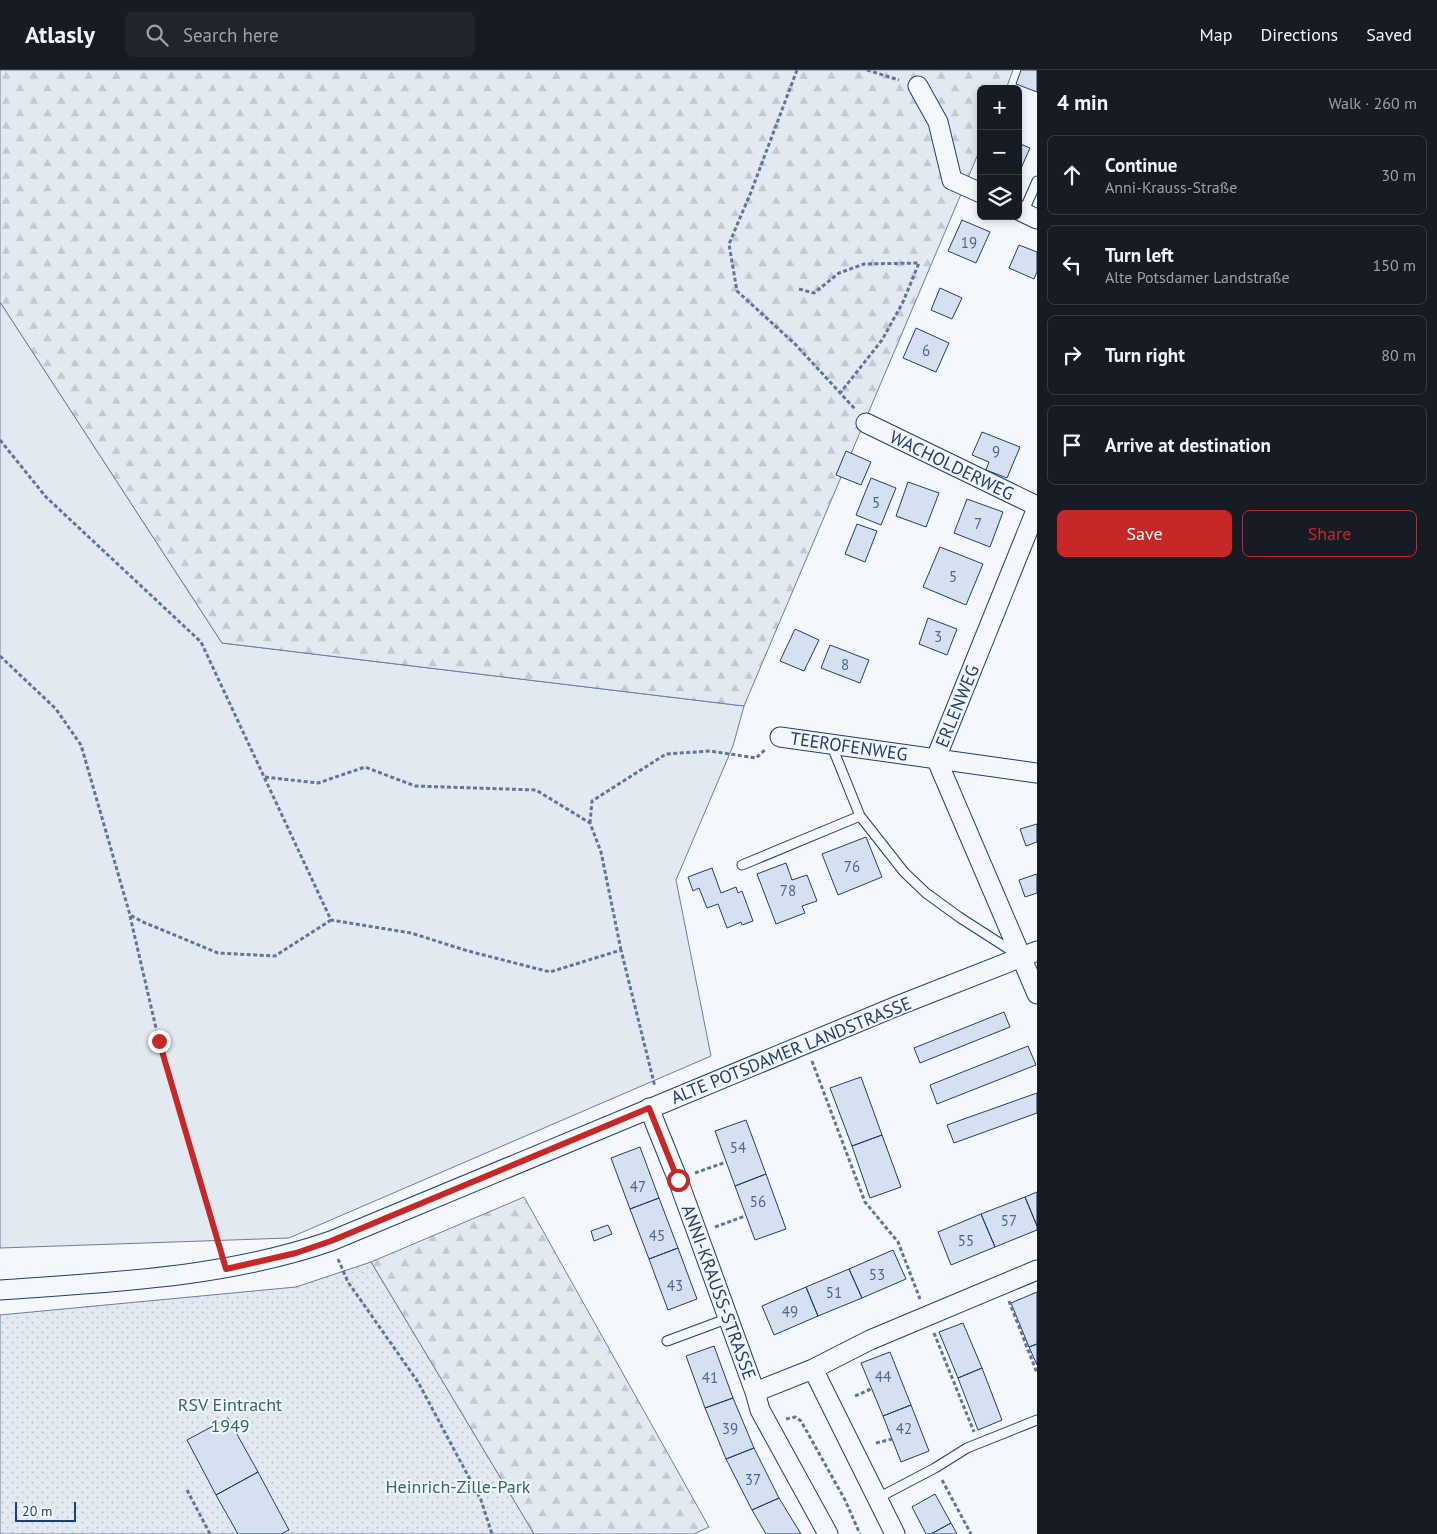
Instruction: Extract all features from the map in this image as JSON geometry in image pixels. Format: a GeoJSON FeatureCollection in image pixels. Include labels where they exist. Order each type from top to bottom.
{"type":"FeatureCollection","features":[{"type":"Feature","properties":{"kind":"street"},"geometry":{"type":"LineString","coordinates":[[918,86],[938,122],[952,180],[977,191]]}},
{"type":"Feature","properties":{"kind":"street","name":"WACHOLDERWEG"},"geometry":{"type":"LineString","coordinates":[[866,423],[1037,507]]}},
{"type":"Feature","properties":{"kind":"street","name":"ERLENWEG"},"geometry":{"type":"LineString","coordinates":[[1037,507],[936,758],[1029,954],[1037,994]]}},
{"type":"Feature","properties":{"kind":"street","name":"TEEROFENWEG"},"geometry":{"type":"LineString","coordinates":[[780,737],[1037,773]]}},
{"type":"Feature","properties":{"kind":"street","name":"ALTE POTSDAMER LANDSTRASSE"},"geometry":{"type":"LineString","coordinates":[[0,1290],[140,1280],[226,1269],[296,1253],[331,1241],[897,1006],[1029,954]]}},
{"type":"Feature","properties":{"kind":"street","name":"ANNI-KRAUSS-STRASSE"},"geometry":{"type":"LineString","coordinates":[[654,1106],[678,1180],[729,1318],[760,1410],[828,1534]]}},
{"type":"Feature","properties":{"kind":"street","name":"ANNI-KRAUSS-STRASSE"},"geometry":{"type":"LineString","coordinates":[[755,1392],[813,1369],[870,1340],[928,1321],[1037,1270]]}},
{"type":"Feature","properties":{"kind":"street"},"geometry":{"type":"LineString","coordinates":[[813,1369],[895,1534]]}},
{"type":"Feature","properties":{"kind":"lane"},"geometry":{"type":"LineString","coordinates":[[1026,214],[1037,181]]}},
{"type":"Feature","properties":{"kind":"lane"},"geometry":{"type":"LineString","coordinates":[[831,744],[860,816],[904,872],[926,893],[959,917],[1029,954]]}},
{"type":"Feature","properties":{"kind":"lane"},"geometry":{"type":"LineString","coordinates":[[742,865],[860,816]]}},
{"type":"Feature","properties":{"kind":"lane"},"geometry":{"type":"LineString","coordinates":[[668,1341],[729,1318]]}},
{"type":"Feature","properties":{"kind":"lane"},"geometry":{"type":"LineString","coordinates":[[876,1499],[935,1468],[967,1448],[1037,1420]]}},
{"type":"Feature","properties":{"kind":"path"},"geometry":{"type":"LineString","coordinates":[[797,70],[729,244],[737,291],[795,344],[841,392],[882,340],[903,302],[918,263],[864,264],[839,274],[814,293],[799,289]]}},
{"type":"Feature","properties":{"kind":"path"},"geometry":{"type":"LineString","coordinates":[[867,70],[918,86]]}},
{"type":"Feature","properties":{"kind":"path"},"geometry":{"type":"LineString","coordinates":[[0,440],[46,498],[201,642],[331,920]]}},
{"type":"Feature","properties":{"kind":"path"},"geometry":{"type":"LineString","coordinates":[[0,656],[56,708],[81,745],[130,915],[159,1041],[226,1269]]}},
{"type":"Feature","properties":{"kind":"path"},"geometry":{"type":"LineString","coordinates":[[654,1106],[601,852],[590,823],[592,801],[666,754],[710,751],[756,758],[780,737]]}},
{"type":"Feature","properties":{"kind":"path"},"geometry":{"type":"LineString","coordinates":[[264,777],[318,783],[365,767],[415,786],[536,790],[590,823]]}},
{"type":"Feature","properties":{"kind":"path"},"geometry":{"type":"LineString","coordinates":[[130,915],[218,953],[275,956],[331,920],[411,933],[468,951],[550,972],[621,950]]}},
{"type":"Feature","properties":{"kind":"path"},"geometry":{"type":"LineString","coordinates":[[805,1044],[865,1202],[898,1242],[978,1443]]}},
{"type":"Feature","properties":{"kind":"path"},"geometry":{"type":"LineString","coordinates":[[678,1180],[726,1162]]}},
{"type":"Feature","properties":{"kind":"path"},"geometry":{"type":"LineString","coordinates":[[698,1234],[746,1216]]}},
{"type":"Feature","properties":{"kind":"path"},"geometry":{"type":"LineString","coordinates":[[331,1241],[348,1282],[418,1382],[481,1500],[492,1534]]}},
{"type":"Feature","properties":{"kind":"path"},"geometry":{"type":"LineString","coordinates":[[1006,1293],[1037,1372]]}},
{"type":"Feature","properties":{"kind":"path"},"geometry":{"type":"LineString","coordinates":[[944,1358],[949,1355]]}},
{"type":"Feature","properties":{"kind":"path"},"geometry":{"type":"LineString","coordinates":[[855,1396],[871,1389]]}},
{"type":"Feature","properties":{"kind":"path"},"geometry":{"type":"LineString","coordinates":[[964,1407],[968,1405]]}},
{"type":"Feature","properties":{"kind":"path"},"geometry":{"type":"LineString","coordinates":[[767,1424],[795,1417],[801,1421],[845,1500],[860,1534]]}},
{"type":"Feature","properties":{"kind":"path"},"geometry":{"type":"LineString","coordinates":[[876,1443],[892,1439]]}},
{"type":"Feature","properties":{"kind":"path"},"geometry":{"type":"LineString","coordinates":[[935,1468],[972,1534]]}},
{"type":"Feature","properties":{"kind":"path"},"geometry":{"type":"LineString","coordinates":[[187,1490],[210,1534]]}},
{"type":"Feature","properties":{"kind":"green space"},"geometry":{"type":"Polygon","coordinates":[[[0,70],[1013,70],[1007,85],[977,85],[977,156],[744,706],[222,643],[0,302],[0,70]]]}},
{"type":"Feature","properties":{"kind":"green space"},"geometry":{"type":"Polygon","coordinates":[[[0,302],[222,643],[744,706],[733,746],[676,880],[711,1056],[289,1238],[0,1248],[0,302]]]}},
{"type":"Feature","properties":{"kind":"green space"},"geometry":{"type":"Polygon","coordinates":[[[524,1197],[709,1527],[694,1534],[534,1534],[371,1262],[524,1197]]]}},
{"type":"Feature","properties":{"kind":"green space","name":"RSV Eintracht 1949"},"geometry":{"type":"Polygon","coordinates":[[[371,1262],[534,1534],[0,1534],[0,1315],[296,1287],[371,1262]]]}},
{"type":"Feature","properties":{"kind":"building"},"geometry":{"type":"Polygon","coordinates":[[[1021,70],[1037,70],[1037,92],[1016,84],[1021,70]]]}},
{"type":"Feature","properties":{"kind":"building"},"geometry":{"type":"Polygon","coordinates":[[[1022,145],[1030,148],[1022,166],[1022,145]]]}},
{"type":"Feature","properties":{"kind":"building"},"geometry":{"type":"Polygon","coordinates":[[[962,220],[990,232],[976,263],[948,251],[962,220]]]}},
{"type":"Feature","properties":{"kind":"building"},"geometry":{"type":"Polygon","coordinates":[[[1019,245],[1037,252],[1037,272],[1034,279],[1009,268],[1019,245]]]}},
{"type":"Feature","properties":{"kind":"building"},"geometry":{"type":"Polygon","coordinates":[[[940,288],[962,298],[952,319],[931,310],[940,288]]]}},
{"type":"Feature","properties":{"kind":"building"},"geometry":{"type":"Polygon","coordinates":[[[916,328],[949,343],[936,372],[903,358],[916,328]]]}},
{"type":"Feature","properties":{"kind":"building"},"geometry":{"type":"Polygon","coordinates":[[[982,432],[1020,447],[1007,478],[986,470],[989,462],[972,455],[982,432]]]}},
{"type":"Feature","properties":{"kind":"building"},"geometry":{"type":"Polygon","coordinates":[[[846,451],[871,462],[861,485],[836,475],[846,451]]]}},
{"type":"Feature","properties":{"kind":"building"},"geometry":{"type":"Polygon","coordinates":[[[871,478],[896,488],[881,525],[856,515],[871,478]]]}},
{"type":"Feature","properties":{"kind":"building"},"geometry":{"type":"Polygon","coordinates":[[[908,482],[939,493],[926,527],[896,516],[908,482]]]}},
{"type":"Feature","properties":{"kind":"building"},"geometry":{"type":"Polygon","coordinates":[[[967,499],[1003,512],[990,547],[954,533],[967,499]]]}},
{"type":"Feature","properties":{"kind":"building"},"geometry":{"type":"Polygon","coordinates":[[[857,524],[877,531],[865,562],[845,554],[857,524]]]}},
{"type":"Feature","properties":{"kind":"building"},"geometry":{"type":"Polygon","coordinates":[[[940,547],[983,564],[966,605],[923,587],[940,547]]]}},
{"type":"Feature","properties":{"kind":"building"},"geometry":{"type":"Polygon","coordinates":[[[928,618],[957,629],[947,655],[919,644],[928,618]]]}},
{"type":"Feature","properties":{"kind":"building"},"geometry":{"type":"Polygon","coordinates":[[[795,629],[819,640],[804,671],[780,661],[795,629]]]}},
{"type":"Feature","properties":{"kind":"building"},"geometry":{"type":"Polygon","coordinates":[[[830,645],[869,660],[860,683],[821,668],[830,645]]]}},
{"type":"Feature","properties":{"kind":"building"},"geometry":{"type":"Polygon","coordinates":[[[1037,824],[1037,842],[1026,846],[1020,829],[1037,824]]]}},
{"type":"Feature","properties":{"kind":"building"},"geometry":{"type":"Polygon","coordinates":[[[866,837],[882,877],[838,895],[822,854],[866,837]]]}},
{"type":"Feature","properties":{"kind":"building"},"geometry":{"type":"Polygon","coordinates":[[[786,863],[792,880],[807,875],[817,901],[802,906],[805,913],[776,924],[757,874],[786,863]]]}},
{"type":"Feature","properties":{"kind":"building"},"geometry":{"type":"Polygon","coordinates":[[[712,868],[721,893],[736,887],[738,893],[742,891],[753,921],[742,925],[741,922],[727,928],[718,904],[707,908],[699,888],[693,891],[688,877],[712,868]]]}},
{"type":"Feature","properties":{"kind":"building"},"geometry":{"type":"Polygon","coordinates":[[[1037,874],[1037,893],[1025,897],[1019,880],[1037,874]]]}},
{"type":"Feature","properties":{"kind":"building"},"geometry":{"type":"Polygon","coordinates":[[[1004,1012],[1010,1027],[920,1063],[914,1048],[1004,1012]]]}},
{"type":"Feature","properties":{"kind":"building"},"geometry":{"type":"Polygon","coordinates":[[[1028,1046],[1036,1065],[937,1104],[930,1085],[1028,1046]]]}},
{"type":"Feature","properties":{"kind":"building"},"geometry":{"type":"Polygon","coordinates":[[[861,1077],[882,1135],[852,1146],[830,1088],[861,1077]]]}},
{"type":"Feature","properties":{"kind":"building"},"geometry":{"type":"Polygon","coordinates":[[[1037,1093],[1037,1113],[954,1143],[947,1125],[1037,1093]]]}},
{"type":"Feature","properties":{"kind":"building"},"geometry":{"type":"Polygon","coordinates":[[[746,1120],[766,1174],[735,1186],[715,1131],[746,1120]]]}},
{"type":"Feature","properties":{"kind":"building"},"geometry":{"type":"Polygon","coordinates":[[[882,1135],[901,1187],[870,1198],[852,1146],[882,1135]]]}},
{"type":"Feature","properties":{"kind":"building"},"geometry":{"type":"Polygon","coordinates":[[[640,1147],[659,1198],[630,1209],[611,1158],[640,1147]]]}},
{"type":"Feature","properties":{"kind":"building"},"geometry":{"type":"Polygon","coordinates":[[[766,1174],[786,1229],[755,1240],[735,1186],[766,1174]]]}},
{"type":"Feature","properties":{"kind":"building"},"geometry":{"type":"Polygon","coordinates":[[[1037,1192],[1037,1226],[1025,1197],[1037,1192]]]}},
{"type":"Feature","properties":{"kind":"building"},"geometry":{"type":"Polygon","coordinates":[[[1025,1197],[1037,1230],[995,1247],[981,1214],[1025,1197]]]}},
{"type":"Feature","properties":{"kind":"building"},"geometry":{"type":"Polygon","coordinates":[[[659,1198],[678,1248],[649,1259],[630,1209],[659,1198]]]}},
{"type":"Feature","properties":{"kind":"building"},"geometry":{"type":"Polygon","coordinates":[[[981,1214],[995,1247],[951,1265],[938,1232],[981,1214]]]}},
{"type":"Feature","properties":{"kind":"building"},"geometry":{"type":"Polygon","coordinates":[[[608,1225],[612,1234],[594,1241],[591,1231],[608,1225]]]}},
{"type":"Feature","properties":{"kind":"building"},"geometry":{"type":"Polygon","coordinates":[[[678,1248],[697,1299],[668,1310],[649,1259],[678,1248]]]}},
{"type":"Feature","properties":{"kind":"building"},"geometry":{"type":"Polygon","coordinates":[[[893,1250],[906,1279],[862,1298],[849,1269],[893,1250]]]}},
{"type":"Feature","properties":{"kind":"building"},"geometry":{"type":"Polygon","coordinates":[[[849,1269],[862,1298],[818,1316],[806,1287],[849,1269]]]}},
{"type":"Feature","properties":{"kind":"building"},"geometry":{"type":"Polygon","coordinates":[[[806,1287],[818,1316],[774,1335],[762,1306],[806,1287]]]}},
{"type":"Feature","properties":{"kind":"building"},"geometry":{"type":"Polygon","coordinates":[[[1037,1292],[1037,1344],[1029,1347],[1011,1303],[1037,1292]]]}},
{"type":"Feature","properties":{"kind":"building"},"geometry":{"type":"Polygon","coordinates":[[[963,1323],[982,1368],[958,1378],[939,1332],[963,1323]]]}},
{"type":"Feature","properties":{"kind":"building"},"geometry":{"type":"Polygon","coordinates":[[[1037,1344],[1037,1365],[1029,1347],[1037,1344]]]}},
{"type":"Feature","properties":{"kind":"building"},"geometry":{"type":"Polygon","coordinates":[[[714,1346],[733,1398],[705,1408],[686,1356],[714,1346]]]}},
{"type":"Feature","properties":{"kind":"building"},"geometry":{"type":"Polygon","coordinates":[[[890,1352],[911,1405],[883,1416],[861,1363],[890,1352]]]}},
{"type":"Feature","properties":{"kind":"building"},"geometry":{"type":"Polygon","coordinates":[[[982,1368],[1002,1420],[978,1430],[958,1378],[982,1368]]]}},
{"type":"Feature","properties":{"kind":"building"},"geometry":{"type":"Polygon","coordinates":[[[733,1398],[754,1448],[726,1459],[705,1408],[733,1398]]]}},
{"type":"Feature","properties":{"kind":"building"},"geometry":{"type":"Polygon","coordinates":[[[911,1405],[929,1451],[901,1462],[883,1416],[911,1405]]]}},
{"type":"Feature","properties":{"kind":"building"},"geometry":{"type":"Polygon","coordinates":[[[228,1418],[258,1472],[216,1495],[187,1440],[228,1418]]]}},
{"type":"Feature","properties":{"kind":"building"},"geometry":{"type":"Polygon","coordinates":[[[754,1448],[779,1498],[752,1510],[726,1459],[754,1448]]]}},
{"type":"Feature","properties":{"kind":"building"},"geometry":{"type":"Polygon","coordinates":[[[258,1472],[289,1530],[281,1534],[238,1534],[216,1495],[258,1472]]]}},
{"type":"Feature","properties":{"kind":"building"},"geometry":{"type":"Polygon","coordinates":[[[935,1494],[951,1523],[931,1534],[926,1534],[912,1507],[935,1494]]]}},
{"type":"Feature","properties":{"kind":"building"},"geometry":{"type":"Polygon","coordinates":[[[779,1498],[801,1534],[766,1534],[752,1510],[779,1498]]]}},
{"type":"Feature","properties":{"kind":"building"},"geometry":{"type":"Polygon","coordinates":[[[951,1523],[957,1534],[931,1534],[951,1523]]]}},
{"type":"Feature","properties":{"kind":"route"},"geometry":{"type":"LineString","coordinates":[[159,1041],[226,1269],[296,1253],[331,1241],[649,1108],[678,1180]]}},
{"type":"Feature","properties":{"kind":"park label","name":"Heinrich-Zille-Park"},"geometry":{"type":"Point","coordinates":[458,1486]}}]}
